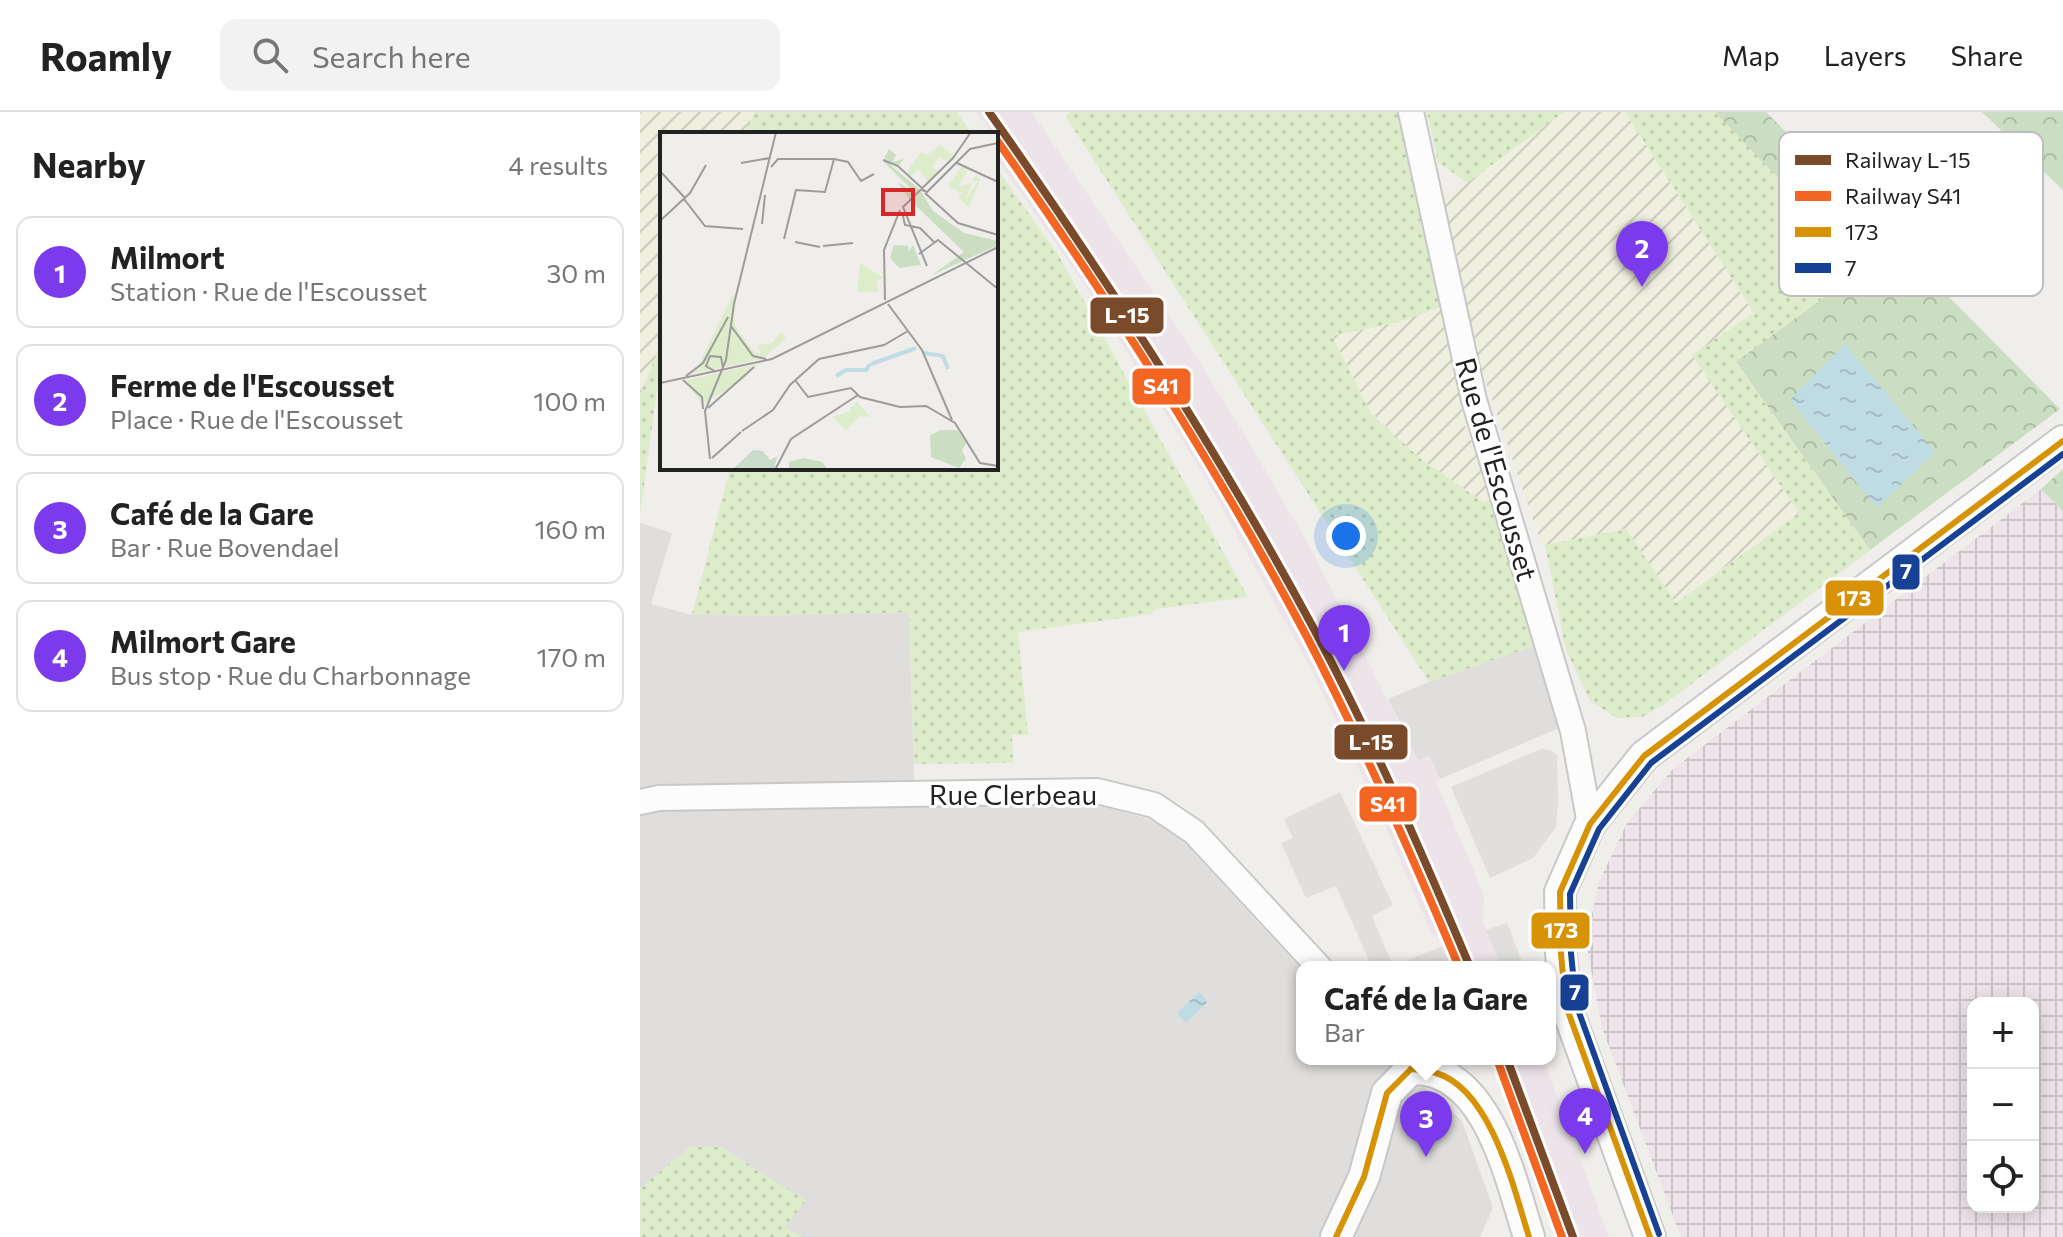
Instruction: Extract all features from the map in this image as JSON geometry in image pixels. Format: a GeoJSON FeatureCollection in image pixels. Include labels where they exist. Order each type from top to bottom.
{"type":"FeatureCollection","features":[{"type":"Feature","properties":{"kind":"street","name":"Rue de l'Escousset"},"geometry":{"type":"LineString","coordinates":[[1411,112],[1474,400],[1573,731],[1590,824]]}},
{"type":"Feature","properties":{"kind":"street"},"geometry":{"type":"LineString","coordinates":[[1650,1237],[1566,1006],[1560,892],[1590,824],[1644,756],[2063,441]]}},
{"type":"Feature","properties":{"kind":"street","name":"Rue Clerbeau"},"geometry":{"type":"LineString","coordinates":[[640,802],[659,798],[1097,791],[1154,805],[1194,832],[1313,961]]}},
{"type":"Feature","properties":{"kind":"street"},"geometry":{"type":"LineString","coordinates":[[1336,1237],[1364,1177],[1387,1093],[1409,1065]]}},
{"type":"Feature","properties":{"kind":"street"},"geometry":{"type":"LineString","coordinates":[[1413,1065],[1437,1072],[1452,1081],[1467,1093],[1482,1112],[1496,1136],[1529,1237]]}},
{"type":"Feature","properties":{"kind":"shaded area"},"geometry":{"type":"Polygon","coordinates":[[[976,112],[1032,112],[1192,350],[1250,444],[1307,542],[1417,761],[1429,756],[1440,779],[1436,781],[1484,895],[1483,922],[1499,961],[1452,961],[1441,933],[1433,937],[1381,816],[1310,667],[1202,472],[1084,284],[998,161],[998,150],[1002,147],[998,142],[998,132],[991,132],[976,112]]]}},
{"type":"Feature","properties":{"kind":"shaded area"},"geometry":{"type":"Polygon","coordinates":[[[2041,489],[2063,511],[2063,1237],[1681,1237],[1602,1028],[1586,942],[1599,882],[1627,823],[1673,769],[2041,489]]]}},
{"type":"Feature","properties":{"kind":"shaded area"},"geometry":{"type":"Polygon","coordinates":[[[640,523],[672,533],[651,604],[692,615],[909,612],[915,806],[1104,807],[1149,819],[1180,838],[1296,964],[1296,1065],[1400,1065],[1462,1121],[1493,1208],[1480,1237],[803,1237],[784,1227],[806,1201],[691,1147],[640,1188],[640,523]]]}},
{"type":"Feature","properties":{"kind":"shaded area"},"geometry":{"type":"Polygon","coordinates":[[[1539,644],[1555,695],[1559,728],[1440,779],[1429,756],[1418,761],[1388,699],[1539,644]]]}},
{"type":"Feature","properties":{"kind":"shaded area"},"geometry":{"type":"Polygon","coordinates":[[[1541,749],[1557,755],[1556,827],[1533,858],[1490,878],[1451,787],[1541,749]]]}},
{"type":"Feature","properties":{"kind":"shaded area"},"geometry":{"type":"Polygon","coordinates":[[[1340,792],[1393,905],[1372,916],[1391,961],[1369,961],[1336,886],[1306,898],[1281,843],[1293,838],[1284,819],[1340,792]]]}},
{"type":"Feature","properties":{"kind":"shaded area"},"geometry":{"type":"Polygon","coordinates":[[[1507,923],[1522,961],[1499,961],[1486,930],[1507,923]]]}},
{"type":"Feature","properties":{"kind":"shaded area"},"geometry":{"type":"Polygon","coordinates":[[[1445,945],[1452,961],[1405,961],[1445,945]]]}},
{"type":"Feature","properties":{"kind":"shaded area"},"geometry":{"type":"Polygon","coordinates":[[[1493,1065],[1545,1065],[1609,1237],[1557,1237],[1493,1065]]]}},
{"type":"Feature","properties":{"kind":"green space"},"geometry":{"type":"Polygon","coordinates":[[[640,112],[754,112],[746,132],[660,132],[660,347],[640,394],[640,112]]]}},
{"type":"Feature","properties":{"kind":"green space"},"geometry":{"type":"Polygon","coordinates":[[[754,112],[957,112],[971,132],[746,132],[754,112]]]}},
{"type":"Feature","properties":{"kind":"green space"},"geometry":{"type":"Polygon","coordinates":[[[1070,112],[1400,112],[1441,307],[1399,322],[1332,336],[1371,414],[1420,458],[1483,502],[1495,497],[1539,644],[1429,682],[1066,117],[1070,112]]]}},
{"type":"Feature","properties":{"kind":"green space"},"geometry":{"type":"Polygon","coordinates":[[[1427,112],[1564,112],[1467,183],[1438,162],[1427,112]]]}},
{"type":"Feature","properties":{"kind":"green space"},"geometry":{"type":"Polygon","coordinates":[[[1564,112],[1625,112],[1754,314],[1693,356],[1799,513],[1675,603],[1625,529],[1545,545],[1541,543],[1466,323],[1438,200],[1467,183],[1564,112]]]}},
{"type":"Feature","properties":{"kind":"green space"},"geometry":{"type":"Polygon","coordinates":[[[1625,112],[1715,112],[1779,179],[1779,296],[1826,296],[1736,363],[1870,550],[1663,705],[1642,717],[1617,718],[1590,701],[1566,650],[1545,545],[1626,529],[1676,603],[1799,513],[1692,355],[1754,313],[1625,112]]]}},
{"type":"Feature","properties":{"kind":"green space"},"geometry":{"type":"Polygon","coordinates":[[[1715,112],[1766,112],[1786,132],[1779,132],[1779,179],[1715,112]]]}},
{"type":"Feature","properties":{"kind":"green space"},"geometry":{"type":"Polygon","coordinates":[[[1982,112],[2063,112],[2063,190],[2043,171],[2043,132],[2003,132],[1982,112]]]}},
{"type":"Feature","properties":{"kind":"green space"},"geometry":{"type":"Polygon","coordinates":[[[998,170],[1060,258],[1248,597],[1018,632],[1028,735],[1012,735],[1013,763],[914,764],[909,612],[692,615],[729,470],[998,470],[998,170]]]}},
{"type":"Feature","properties":{"kind":"green space"},"geometry":{"type":"Polygon","coordinates":[[[1826,296],[1948,296],[2060,409],[1870,550],[1736,362],[1826,296]]]}},
{"type":"Feature","properties":{"kind":"green space"},"geometry":{"type":"Polygon","coordinates":[[[1441,307],[1465,426],[1495,497],[1483,502],[1420,458],[1371,413],[1332,335],[1399,322],[1441,307]]]}},
{"type":"Feature","properties":{"kind":"green space"},"geometry":{"type":"Polygon","coordinates":[[[660,347],[660,369],[640,515],[640,394],[660,347]]]}},
{"type":"Feature","properties":{"kind":"green space"},"geometry":{"type":"Polygon","coordinates":[[[2063,469],[2063,511],[2041,489],[2063,469]]]}},
{"type":"Feature","properties":{"kind":"green space"},"geometry":{"type":"Polygon","coordinates":[[[691,1147],[722,1147],[806,1201],[785,1227],[803,1237],[640,1237],[640,1188],[691,1147]]]}},
{"type":"Feature","properties":{"kind":"water"},"geometry":{"type":"Polygon","coordinates":[[[1845,344],[1935,452],[1877,508],[1790,400],[1845,344]]]}},
{"type":"Feature","properties":{"kind":"water"},"geometry":{"type":"Polygon","coordinates":[[[1199,992],[1208,1002],[1186,1023],[1177,1013],[1199,992]]]}},
{"type":"Feature","properties":{"kind":"rail line","name":"L-15"},"geometry":{"type":"LineString","coordinates":[[989,112],[1160,366],[1278,564],[1377,755],[1467,961]]}},
{"type":"Feature","properties":{"kind":"rail line","name":"S41"},"geometry":{"type":"LineString","coordinates":[[998,142],[1159,383],[1272,572],[1367,759],[1456,961]]}},
{"type":"Feature","properties":{"kind":"rail line","name":"S41"},"geometry":{"type":"LineString","coordinates":[[1499,1065],[1562,1237]]}},
{"type":"Feature","properties":{"kind":"rail line","name":"L-15"},"geometry":{"type":"LineString","coordinates":[[1509,1065],[1573,1237]]}},
{"type":"Feature","properties":{"kind":"transit line","name":"173"},"geometry":{"type":"LineString","coordinates":[[1650,1237],[1566,1006],[1560,892],[1590,824],[1644,756],[2063,441]]}},
{"type":"Feature","properties":{"kind":"transit line","name":"7"},"geometry":{"type":"LineString","coordinates":[[1659,1234],[1576,1004],[1570,894],[1599,829],[1651,763],[2063,454]]}},
{"type":"Feature","properties":{"kind":"transit line","name":"173"},"geometry":{"type":"LineString","coordinates":[[1411,1069],[1436,1073],[1455,1083],[1472,1099],[1498,1143],[1529,1237]]}},
{"type":"Feature","properties":{"kind":"transit line","name":"173"},"geometry":{"type":"LineString","coordinates":[[1336,1237],[1364,1177],[1387,1093],[1411,1069]]}},
{"type":"Feature","properties":{"kind":"place","name":"Ferme de l'Escousset"},"geometry":{"type":"Point","coordinates":[1642,287]}},
{"type":"Feature","properties":{"kind":"place","name":"Milmort"},"geometry":{"type":"Point","coordinates":[1344,671]}},
{"type":"Feature","properties":{"kind":"place","name":"Milmort Gare"},"geometry":{"type":"Point","coordinates":[1585,1154]}},
{"type":"Feature","properties":{"kind":"place","name":"Café de la Gare"},"geometry":{"type":"Point","coordinates":[1426,1157]}}]}
